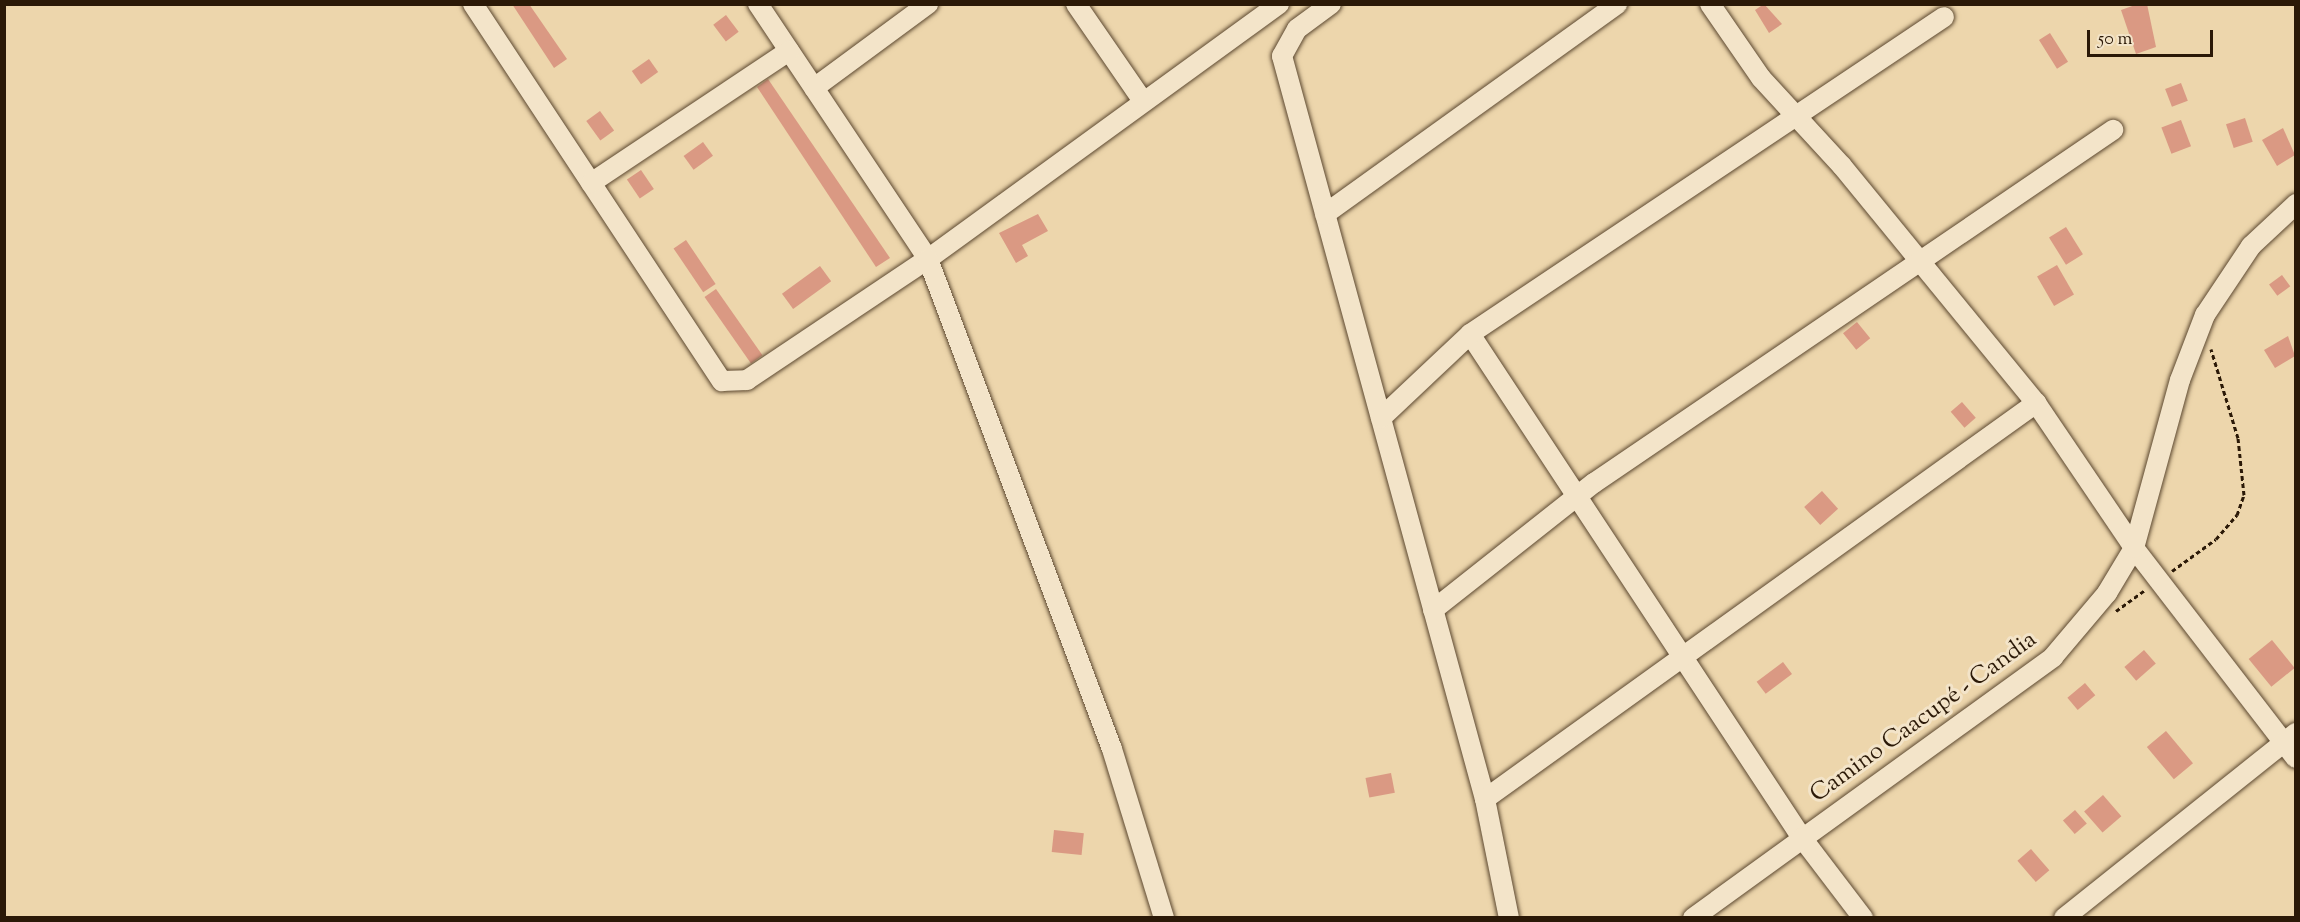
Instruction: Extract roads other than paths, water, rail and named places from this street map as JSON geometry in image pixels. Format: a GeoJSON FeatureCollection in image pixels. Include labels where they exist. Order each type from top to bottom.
{"type":"FeatureCollection","features":[{"type":"Feature","properties":{"kind":"street"},"geometry":{"type":"LineString","coordinates":[[473,4],[722,381],[747,380],[928,259],[1279,4]]}},
{"type":"Feature","properties":{"kind":"street"},"geometry":{"type":"LineString","coordinates":[[758,4],[928,259],[1112,749],[1164,918]]}},
{"type":"Feature","properties":{"kind":"street"},"geometry":{"type":"LineString","coordinates":[[814,88],[928,4]]}},
{"type":"Feature","properties":{"kind":"street"},"geometry":{"type":"LineString","coordinates":[[1076,4],[1143,101]]}},
{"type":"Feature","properties":{"kind":"street"},"geometry":{"type":"LineString","coordinates":[[1330,4],[1297,29],[1282,56],[1485,799],[1509,918]]}},
{"type":"Feature","properties":{"kind":"street"},"geometry":{"type":"LineString","coordinates":[[1325,214],[1617,4]]}},
{"type":"Feature","properties":{"kind":"street"},"geometry":{"type":"LineString","coordinates":[[1710,4],[1761,78],[1920,261],[2036,403],[2134,548],[2289,738],[2295,759]]}},
{"type":"Feature","properties":{"kind":"street"},"geometry":{"type":"LineString","coordinates":[[1381,418],[1470,334],[1944,17]]}},
{"type":"Feature","properties":{"kind":"street"},"geometry":{"type":"LineString","coordinates":[[591,183],[789,51]]}},
{"type":"Feature","properties":{"kind":"street"},"geometry":{"type":"LineString","coordinates":[[1433,610],[1577,496],[2113,130]]}},
{"type":"Feature","properties":{"kind":"street","name":"Camino Caacupé - Candia"},"geometry":{"type":"LineString","coordinates":[[1693,918],[2053,657],[2107,593],[2134,548],[2180,380],[2205,315],[2251,246],[2295,204]]}},
{"type":"Feature","properties":{"kind":"street"},"geometry":{"type":"LineString","coordinates":[[1470,334],[1802,838],[1863,918]]}},
{"type":"Feature","properties":{"kind":"street"},"geometry":{"type":"LineString","coordinates":[[1485,799],[2036,403]]}},
{"type":"Feature","properties":{"kind":"street"},"geometry":{"type":"LineString","coordinates":[[2064,918],[2289,738]]}}]}
